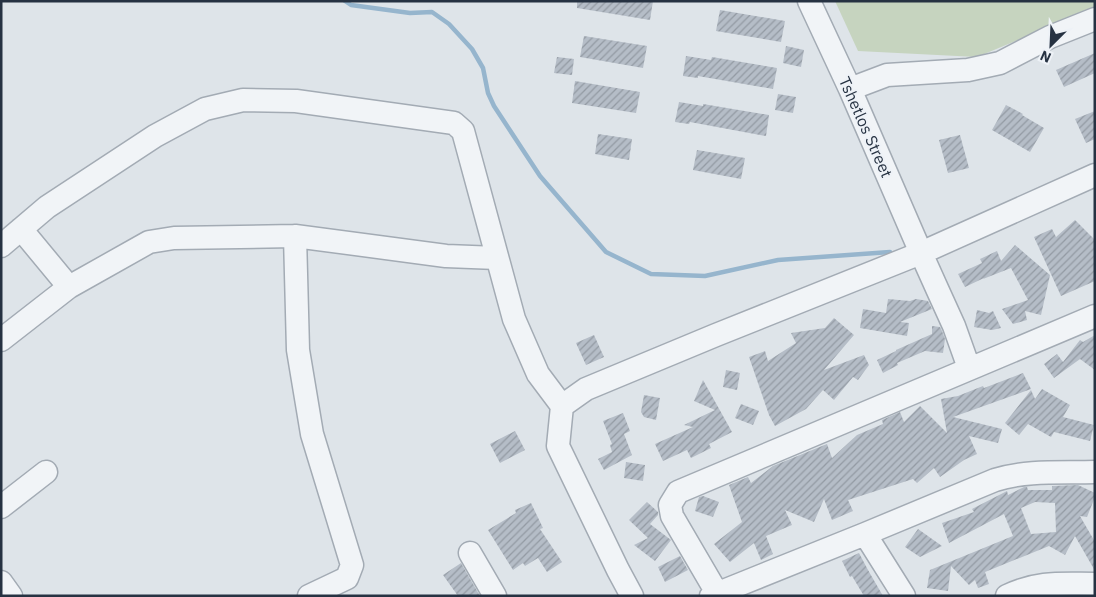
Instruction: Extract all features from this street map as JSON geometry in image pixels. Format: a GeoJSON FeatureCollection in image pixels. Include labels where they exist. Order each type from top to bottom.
{"type":"FeatureCollection","features":[{"type":"Feature","properties":{"kind":"street","name":"Tshetlos Street"},"geometry":{"type":"LineString","coordinates":[[809,1],[850,88],[954,326],[969,368]]}},
{"type":"Feature","properties":{"kind":"street"},"geometry":{"type":"LineString","coordinates":[[850,88],[887,75],[968,70],[1000,62],[1050,37],[1095,19]]}},
{"type":"Feature","properties":{"kind":"street"},"geometry":{"type":"LineString","coordinates":[[1,246],[47,208],[156,136],[205,109],[243,100],[296,101],[454,123],[463,131],[514,319],[538,374],[562,406],[558,446],[632,596]]}},
{"type":"Feature","properties":{"kind":"street"},"geometry":{"type":"LineString","coordinates":[[562,406],[586,389],[602,382],[921,253],[1095,175]]}},
{"type":"Feature","properties":{"kind":"street"},"geometry":{"type":"LineString","coordinates":[[21,229],[69,287]]}},
{"type":"Feature","properties":{"kind":"street"},"geometry":{"type":"LineString","coordinates":[[1,340],[69,287],[149,242],[174,238],[295,236],[446,256],[497,258]]}},
{"type":"Feature","properties":{"kind":"street"},"geometry":{"type":"LineString","coordinates":[[295,236],[298,350],[312,434],[352,565],[347,578],[309,596]]}},
{"type":"Feature","properties":{"kind":"street"},"geometry":{"type":"LineString","coordinates":[[1095,316],[688,486],[678,492],[670,505],[672,516],[714,594],[995,480],[1024,473],[1095,472]]}},
{"type":"Feature","properties":{"kind":"street"},"geometry":{"type":"LineString","coordinates":[[1,507],[46,472]]}},
{"type":"Feature","properties":{"kind":"street"},"geometry":{"type":"LineString","coordinates":[[865,534],[904,596]]}},
{"type":"Feature","properties":{"kind":"street"},"geometry":{"type":"LineString","coordinates":[[470,553],[495,596]]}},
{"type":"Feature","properties":{"kind":"street"},"geometry":{"type":"LineString","coordinates":[[1,582],[11,596]]}},
{"type":"Feature","properties":{"kind":"street"},"geometry":{"type":"LineString","coordinates":[[1007,596],[1034,586],[1049,584],[1095,584]]}},
{"type":"Feature","properties":{"kind":"green space"},"geometry":{"type":"Polygon","coordinates":[[[835,1],[1095,1],[1095,8],[977,57],[858,51],[835,1]]]}},
{"type":"Feature","properties":{"kind":"building"},"geometry":{"type":"Polygon","coordinates":[[[577,1],[653,1],[650,20],[577,8],[577,1]]]}},
{"type":"Feature","properties":{"kind":"building"},"geometry":{"type":"Polygon","coordinates":[[[720,10],[785,21],[781,42],[716,31],[720,10]]]}},
{"type":"Feature","properties":{"kind":"building"},"geometry":{"type":"Polygon","coordinates":[[[584,36],[647,46],[643,68],[580,57],[584,36]]]}},
{"type":"Feature","properties":{"kind":"building"},"geometry":{"type":"Polygon","coordinates":[[[786,46],[804,50],[801,67],[783,63],[786,46]]]}},
{"type":"Feature","properties":{"kind":"building"},"geometry":{"type":"Polygon","coordinates":[[[1095,53],[1095,73],[1064,87],[1056,70],[1095,53]]]}},
{"type":"Feature","properties":{"kind":"building"},"geometry":{"type":"Polygon","coordinates":[[[686,56],[711,60],[712,57],[777,68],[773,89],[698,76],[698,78],[683,76],[686,56]]]}},
{"type":"Feature","properties":{"kind":"building"},"geometry":{"type":"Polygon","coordinates":[[[557,57],[574,59],[572,75],[554,73],[557,57]]]}},
{"type":"Feature","properties":{"kind":"building"},"geometry":{"type":"Polygon","coordinates":[[[575,81],[640,92],[636,113],[572,103],[575,81]]]}},
{"type":"Feature","properties":{"kind":"building"},"geometry":{"type":"Polygon","coordinates":[[[778,94],[796,97],[793,113],[775,110],[778,94]]]}},
{"type":"Feature","properties":{"kind":"building"},"geometry":{"type":"Polygon","coordinates":[[[679,102],[769,115],[766,136],[690,122],[689,124],[675,122],[679,102]]]}},
{"type":"Feature","properties":{"kind":"building"},"geometry":{"type":"Polygon","coordinates":[[[1006,105],[1044,128],[1030,152],[992,130],[1006,105]]]}},
{"type":"Feature","properties":{"kind":"building"},"geometry":{"type":"Polygon","coordinates":[[[1095,111],[1095,139],[1086,143],[1075,119],[1095,111]]]}},
{"type":"Feature","properties":{"kind":"building"},"geometry":{"type":"Polygon","coordinates":[[[598,134],[632,139],[629,160],[595,154],[598,134]]]}},
{"type":"Feature","properties":{"kind":"building"},"geometry":{"type":"Polygon","coordinates":[[[960,135],[969,168],[948,173],[939,140],[960,135]]]}},
{"type":"Feature","properties":{"kind":"building"},"geometry":{"type":"Polygon","coordinates":[[[697,150],[745,158],[741,179],[693,170],[697,150]]]}},
{"type":"Feature","properties":{"kind":"building"},"geometry":{"type":"Polygon","coordinates":[[[1075,220],[1095,240],[1095,281],[1061,296],[1034,237],[1052,229],[1056,237],[1075,220]]]}},
{"type":"Feature","properties":{"kind":"building"},"geometry":{"type":"Polygon","coordinates":[[[1015,245],[1050,275],[1041,315],[1025,311],[1027,320],[1013,324],[1002,309],[1028,300],[1011,268],[965,287],[958,274],[982,263],[980,259],[997,251],[1001,261],[1015,245]]]}},
{"type":"Feature","properties":{"kind":"building"},"geometry":{"type":"Polygon","coordinates":[[[888,299],[928,301],[932,309],[900,322],[909,323],[907,336],[860,328],[863,309],[886,313],[888,299]]]}},
{"type":"Feature","properties":{"kind":"building"},"geometry":{"type":"Polygon","coordinates":[[[977,310],[989,313],[993,311],[1001,328],[992,330],[974,327],[977,310]]]}},
{"type":"Feature","properties":{"kind":"building"},"geometry":{"type":"Polygon","coordinates":[[[834,318],[854,335],[824,370],[864,355],[869,365],[858,380],[853,377],[834,400],[823,390],[806,409],[775,426],[769,415],[749,357],[765,351],[768,361],[796,343],[791,333],[825,328],[834,318]]]}},
{"type":"Feature","properties":{"kind":"building"},"geometry":{"type":"Polygon","coordinates":[[[932,326],[940,327],[942,331],[945,339],[943,353],[925,351],[897,363],[898,365],[883,373],[877,360],[932,334],[932,326]]]}},
{"type":"Feature","properties":{"kind":"building"},"geometry":{"type":"Polygon","coordinates":[[[594,335],[604,357],[586,365],[576,343],[594,335]]]}},
{"type":"Feature","properties":{"kind":"building"},"geometry":{"type":"Polygon","coordinates":[[[1095,335],[1095,370],[1080,359],[1054,378],[1044,364],[1057,354],[1063,362],[1080,340],[1083,342],[1095,335]]]}},
{"type":"Feature","properties":{"kind":"building"},"geometry":{"type":"Polygon","coordinates":[[[726,370],[740,373],[737,390],[723,387],[726,370]]]}},
{"type":"Feature","properties":{"kind":"building"},"geometry":{"type":"Polygon","coordinates":[[[1023,373],[1031,389],[953,417],[1002,429],[998,443],[969,436],[977,454],[964,460],[940,477],[934,468],[917,483],[913,479],[848,500],[853,511],[832,520],[824,499],[814,522],[785,510],[792,525],[766,536],[773,554],[761,560],[754,543],[730,562],[714,544],[742,522],[729,485],[748,477],[751,483],[773,466],[827,444],[832,458],[857,435],[883,424],[882,420],[900,412],[904,422],[920,406],[947,433],[941,399],[958,396],[983,386],[984,388],[1023,373]]]}},
{"type":"Feature","properties":{"kind":"building"},"geometry":{"type":"Polygon","coordinates":[[[703,380],[732,432],[709,444],[711,448],[691,458],[687,450],[663,461],[655,444],[693,427],[684,425],[715,410],[694,401],[703,380]]]}},
{"type":"Feature","properties":{"kind":"building"},"geometry":{"type":"Polygon","coordinates":[[[1042,389],[1070,405],[1063,417],[1094,425],[1090,441],[1054,432],[1051,437],[1028,424],[1019,435],[1005,423],[1031,390],[1035,399],[1042,389]]]}},
{"type":"Feature","properties":{"kind":"building"},"geometry":{"type":"Polygon","coordinates":[[[644,395],[660,398],[656,420],[644,417],[641,412],[644,395]]]}},
{"type":"Feature","properties":{"kind":"building"},"geometry":{"type":"Polygon","coordinates":[[[741,404],[759,411],[753,425],[735,418],[741,404]]]}},
{"type":"Feature","properties":{"kind":"building"},"geometry":{"type":"Polygon","coordinates":[[[623,413],[630,431],[624,434],[632,455],[604,470],[598,459],[612,452],[610,445],[612,444],[603,421],[623,413]]]}},
{"type":"Feature","properties":{"kind":"building"},"geometry":{"type":"Polygon","coordinates":[[[515,431],[525,450],[500,463],[490,444],[515,431]]]}},
{"type":"Feature","properties":{"kind":"building"},"geometry":{"type":"Polygon","coordinates":[[[626,462],[645,465],[643,481],[624,478],[626,462]]]}},
{"type":"Feature","properties":{"kind":"building"},"geometry":{"type":"Polygon","coordinates":[[[1078,485],[1095,493],[1087,517],[1080,516],[1095,542],[1095,571],[1075,536],[1065,555],[1049,546],[985,572],[989,584],[978,588],[975,580],[969,585],[951,566],[948,591],[927,588],[930,570],[1013,536],[1004,514],[949,543],[942,523],[974,512],[972,509],[1007,491],[1008,495],[1024,487],[1027,487],[1028,490],[1052,490],[1052,486],[1078,485]],[[1035,502],[1021,508],[1031,534],[1056,532],[1055,503],[1035,502]]]}},
{"type":"Feature","properties":{"kind":"building"},"geometry":{"type":"Polygon","coordinates":[[[703,496],[719,502],[713,517],[695,511],[699,497],[703,496]]]}},
{"type":"Feature","properties":{"kind":"building"},"geometry":{"type":"Polygon","coordinates":[[[647,502],[658,512],[658,515],[650,524],[671,540],[655,561],[634,545],[648,538],[629,520],[647,502]]]}},
{"type":"Feature","properties":{"kind":"building"},"geometry":{"type":"Polygon","coordinates":[[[531,503],[543,528],[540,529],[562,562],[547,572],[538,558],[525,566],[523,563],[513,570],[488,530],[516,513],[515,510],[531,503]]]}},
{"type":"Feature","properties":{"kind":"building"},"geometry":{"type":"Polygon","coordinates":[[[918,529],[942,546],[920,557],[905,547],[918,529]]]}},
{"type":"Feature","properties":{"kind":"building"},"geometry":{"type":"Polygon","coordinates":[[[859,553],[883,596],[864,596],[852,576],[850,577],[842,561],[859,553]]]}},
{"type":"Feature","properties":{"kind":"building"},"geometry":{"type":"Polygon","coordinates":[[[680,556],[688,570],[665,582],[658,567],[680,556]]]}},
{"type":"Feature","properties":{"kind":"building"},"geometry":{"type":"Polygon","coordinates":[[[461,563],[480,596],[458,596],[443,575],[461,563]]]}},
{"type":"Feature","properties":{"kind":"waterway"},"geometry":{"type":"LineString","coordinates":[[345,1],[351,5],[410,13],[432,12],[449,24],[472,49],[483,68],[488,93],[494,106],[540,176],[606,252],[651,274],[705,276],[778,260],[890,252]]}}]}
